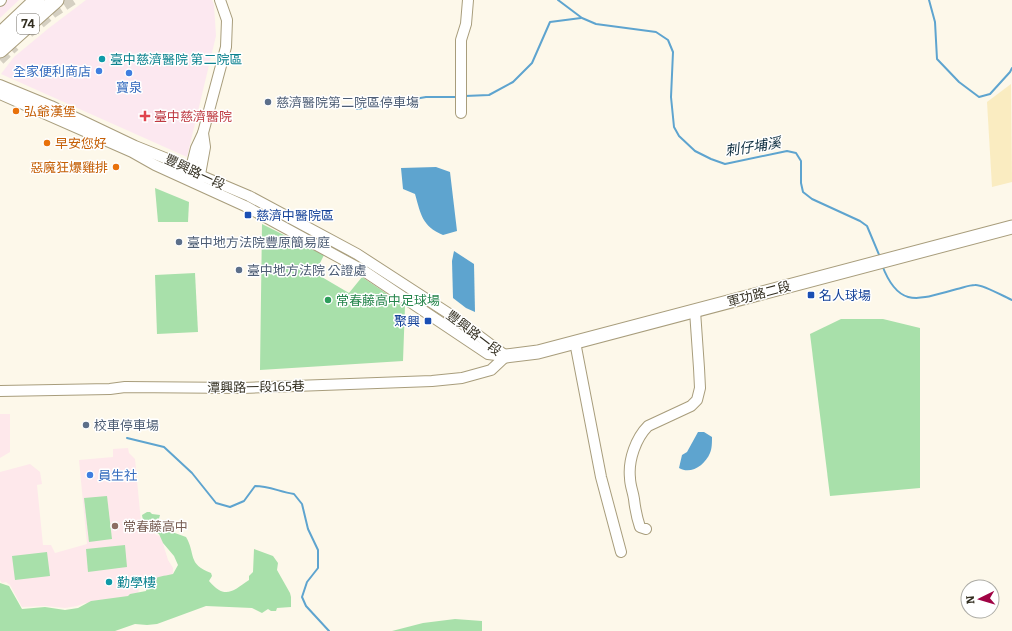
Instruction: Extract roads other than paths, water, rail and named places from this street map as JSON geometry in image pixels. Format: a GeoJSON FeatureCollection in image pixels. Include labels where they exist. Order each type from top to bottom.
{"type":"FeatureCollection","features":[{"type":"Feature","properties":{"kind":"highway","name":"74"},"geometry":{"type":"LineString","coordinates":[[0,35],[37,0]]}},
{"type":"Feature","properties":{"kind":"highway","name":"74"},"geometry":{"type":"LineString","coordinates":[[0,50],[56,0]]}},
{"type":"Feature","properties":{"kind":"main road","name":"軍功路二段"},"geometry":{"type":"LineString","coordinates":[[506,356],[538,352],[1012,227]]}},
{"type":"Feature","properties":{"kind":"street"},"geometry":{"type":"LineString","coordinates":[[189,176],[196,148],[203,133],[226,47],[227,20],[220,0]]}},
{"type":"Feature","properties":{"kind":"street"},"geometry":{"type":"LineString","coordinates":[[461,113],[461,40],[466,24],[468,0]]}},
{"type":"Feature","properties":{"kind":"street","name":"豐興路一段"},"geometry":{"type":"LineString","coordinates":[[0,85],[51,106],[165,158],[189,176]]}},
{"type":"Feature","properties":{"kind":"street","name":"豐興路一段"},"geometry":{"type":"LineString","coordinates":[[0,94],[189,176],[249,196],[357,254],[451,315],[506,356]]}},
{"type":"Feature","properties":{"kind":"street"},"geometry":{"type":"LineString","coordinates":[[199,180],[205,147],[203,133]]}},
{"type":"Feature","properties":{"kind":"street"},"geometry":{"type":"LineString","coordinates":[[646,529],[640,527],[637,519],[630,477],[631,459],[636,445],[644,430],[648,426],[691,406],[696,400],[700,388],[695,311]]}},
{"type":"Feature","properties":{"kind":"street"},"geometry":{"type":"LineString","coordinates":[[575,342],[601,477],[621,552]]}},
{"type":"Feature","properties":{"kind":"street","name":"潭興路一段165巷"},"geometry":{"type":"LineString","coordinates":[[0,391],[110,389],[125,387],[289,387],[432,381],[462,378],[491,370],[506,356]]}},
{"type":"Feature","properties":{"kind":"water"},"geometry":{"type":"Polygon","coordinates":[[[436,167],[450,172],[457,231],[443,235],[436,232],[426,224],[421,214],[415,194],[403,189],[401,168],[436,167]]]}},
{"type":"Feature","properties":{"kind":"water"},"geometry":{"type":"Polygon","coordinates":[[[454,251],[474,264],[475,312],[466,308],[453,298],[452,261],[454,251]]]}},
{"type":"Feature","properties":{"kind":"water"},"geometry":{"type":"Polygon","coordinates":[[[698,432],[704,432],[712,437],[711,450],[708,457],[697,468],[684,470],[679,468],[682,455],[687,452],[698,432]]]}},
{"type":"Feature","properties":{"kind":"waterway","name":"刺仔埔溪"},"geometry":{"type":"LineString","coordinates":[[558,0],[582,18],[596,24],[656,32],[668,40],[673,52],[671,97],[674,127],[679,136],[695,151],[725,164],[787,151],[796,153],[801,161],[801,183],[803,192],[812,199],[860,221],[867,226],[880,257]]}},
{"type":"Feature","properties":{"kind":"waterway"},"geometry":{"type":"LineString","coordinates":[[929,0],[935,22],[937,59],[959,82],[979,97],[990,94],[1012,68]]}},
{"type":"Feature","properties":{"kind":"waterway"},"geometry":{"type":"LineString","coordinates":[[465,96],[489,95],[513,82],[532,63],[550,22],[581,18]]}},
{"type":"Feature","properties":{"kind":"waterway"},"geometry":{"type":"LineString","coordinates":[[357,109],[426,97],[459,97]]}},
{"type":"Feature","properties":{"kind":"waterway","name":"刺仔埔溪"},"geometry":{"type":"LineString","coordinates":[[882,265],[896,289],[903,295],[912,298],[932,296],[968,286],[978,285],[1012,300]]}},
{"type":"Feature","properties":{"kind":"waterway"},"geometry":{"type":"LineString","coordinates":[[127,438],[164,447],[192,473],[216,503],[230,507],[244,501],[255,486],[294,494],[302,504],[308,529],[318,550],[318,568],[307,582],[302,597],[306,606],[329,631]]}},
{"type":"Feature","properties":{"kind":"tunnel"},"geometry":{"type":"LineString","coordinates":[[29,33],[53,13],[73,0]]}},
{"type":"Feature","properties":{"kind":"tunnel"},"geometry":{"type":"LineString","coordinates":[[0,60],[15,46]]}},
{"type":"Feature","properties":{"kind":"place","name":"臺中慈濟醫院 第二院區"},"geometry":{"type":"Point","coordinates":[102,59]}},
{"type":"Feature","properties":{"kind":"place","name":"全家便利商店"},"geometry":{"type":"Point","coordinates":[99,71]}},
{"type":"Feature","properties":{"kind":"place","name":"寶泉"},"geometry":{"type":"Point","coordinates":[129,73]}},
{"type":"Feature","properties":{"kind":"place","name":"慈濟醫院第二院區停車塲"},"geometry":{"type":"Point","coordinates":[268,102]}},
{"type":"Feature","properties":{"kind":"place","name":"弘爺漢堡"},"geometry":{"type":"Point","coordinates":[16,111]}},
{"type":"Feature","properties":{"kind":"place","name":"臺中慈濟醫院"},"geometry":{"type":"Point","coordinates":[145,116]}},
{"type":"Feature","properties":{"kind":"place","name":"早安您好"},"geometry":{"type":"Point","coordinates":[47,143]}},
{"type":"Feature","properties":{"kind":"place","name":"惡魔狂爆雞排"},"geometry":{"type":"Point","coordinates":[116,167]}},
{"type":"Feature","properties":{"kind":"place","name":"慈濟中醫院區"},"geometry":{"type":"Point","coordinates":[248,215]}},
{"type":"Feature","properties":{"kind":"place","name":"臺中地方法院豐原簡易庭"},"geometry":{"type":"Point","coordinates":[179,242]}},
{"type":"Feature","properties":{"kind":"place","name":"臺中地方法院 公證處"},"geometry":{"type":"Point","coordinates":[239,270]}},
{"type":"Feature","properties":{"kind":"place","name":"名人球場"},"geometry":{"type":"Point","coordinates":[811,295]}},
{"type":"Feature","properties":{"kind":"place","name":"常春藤高中足球場"},"geometry":{"type":"Point","coordinates":[328,300]}},
{"type":"Feature","properties":{"kind":"place","name":"聚興"},"geometry":{"type":"Point","coordinates":[428,321]}},
{"type":"Feature","properties":{"kind":"place","name":"校車停車場"},"geometry":{"type":"Point","coordinates":[86,425]}},
{"type":"Feature","properties":{"kind":"place","name":"員生社"},"geometry":{"type":"Point","coordinates":[90,475]}},
{"type":"Feature","properties":{"kind":"place","name":"常春藤高中"},"geometry":{"type":"Point","coordinates":[115,526]}},
{"type":"Feature","properties":{"kind":"place","name":"勤學樓"},"geometry":{"type":"Point","coordinates":[109,582]}}]}
